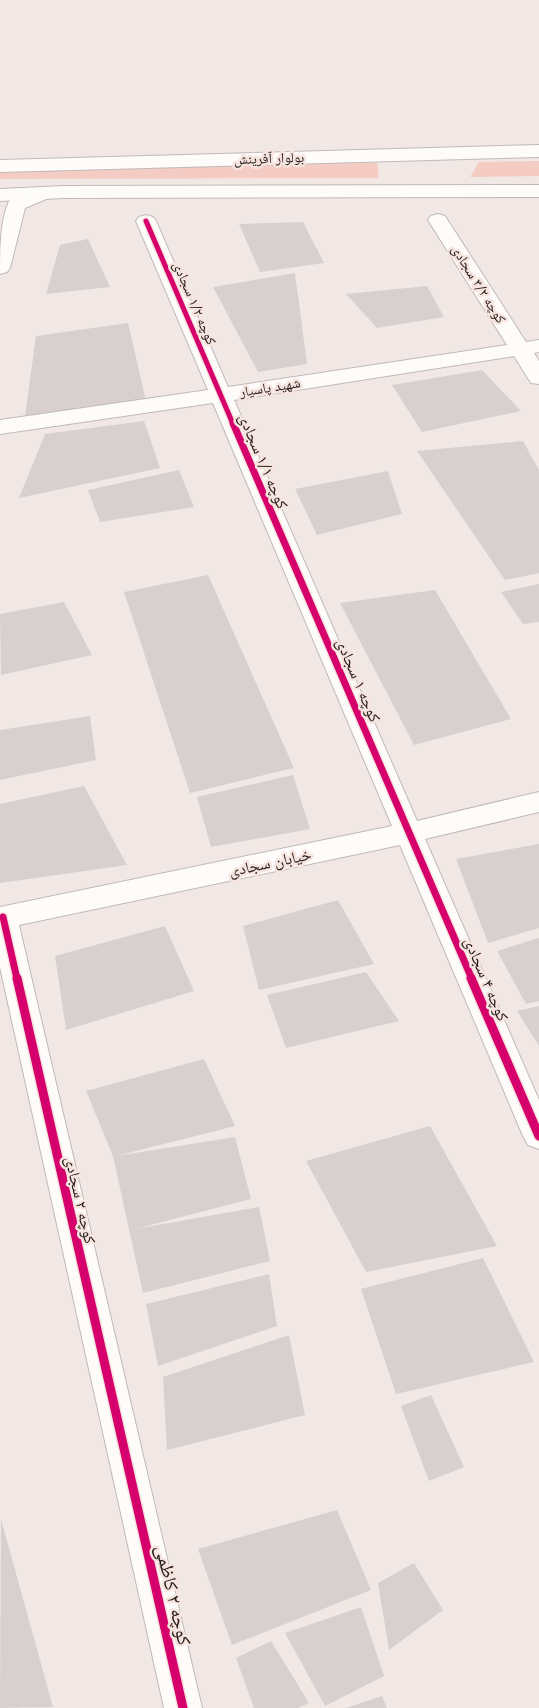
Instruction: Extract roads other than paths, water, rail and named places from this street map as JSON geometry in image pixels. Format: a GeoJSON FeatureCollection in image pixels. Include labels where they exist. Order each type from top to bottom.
{"type":"FeatureCollection","features":[{"type":"Feature","properties":{"kind":"street","name":"بولوار آفرینش"},"geometry":{"type":"LineString","coordinates":[[0,166],[539,151]]}},
{"type":"Feature","properties":{"kind":"street"},"geometry":{"type":"LineString","coordinates":[[401,154],[420,191]]}},
{"type":"Feature","properties":{"kind":"street","name":"بولوار آفرینش"},"geometry":{"type":"LineString","coordinates":[[0,195],[44,193],[539,191]]}},
{"type":"Feature","properties":{"kind":"street"},"geometry":{"type":"LineString","coordinates":[[0,268],[16,206],[44,193]]}},
{"type":"Feature","properties":{"kind":"street","name":"کوچه ۳/۲ سجادی"},"geometry":{"type":"LineString","coordinates":[[438,220],[529,347],[539,378]]}},
{"type":"Feature","properties":{"kind":"street","name":"کوچه ۱/۲ سجادی"},"geometry":{"type":"LineString","coordinates":[[146,221],[221,395]]}},
{"type":"Feature","properties":{"kind":"street","name":"شهید پاسیار"},"geometry":{"type":"LineString","coordinates":[[0,427],[529,347]]}},
{"type":"Feature","properties":{"kind":"street","name":"کوچه ۱/۱ سجادی"},"geometry":{"type":"LineString","coordinates":[[221,395],[282,538]]}},
{"type":"Feature","properties":{"kind":"street","name":"کوچه ۱ سجادی"},"geometry":{"type":"LineString","coordinates":[[282,538],[409,833]]}},
{"type":"Feature","properties":{"kind":"street","name":"خیابان سجادی"},"geometry":{"type":"LineString","coordinates":[[1,918],[409,833],[539,802]]}},
{"type":"Feature","properties":{"kind":"street","name":"کوچه ۴ سجادی"},"geometry":{"type":"LineString","coordinates":[[409,833],[539,1136]]}},
{"type":"Feature","properties":{"kind":"street","name":"کوچه ۲ سجادی"},"geometry":{"type":"LineString","coordinates":[[1,918],[133,1488]]}},
{"type":"Feature","properties":{"kind":"street","name":"کوچه ۲ کاظمی"},"geometry":{"type":"LineString","coordinates":[[133,1488],[183,1708]]}}]}
